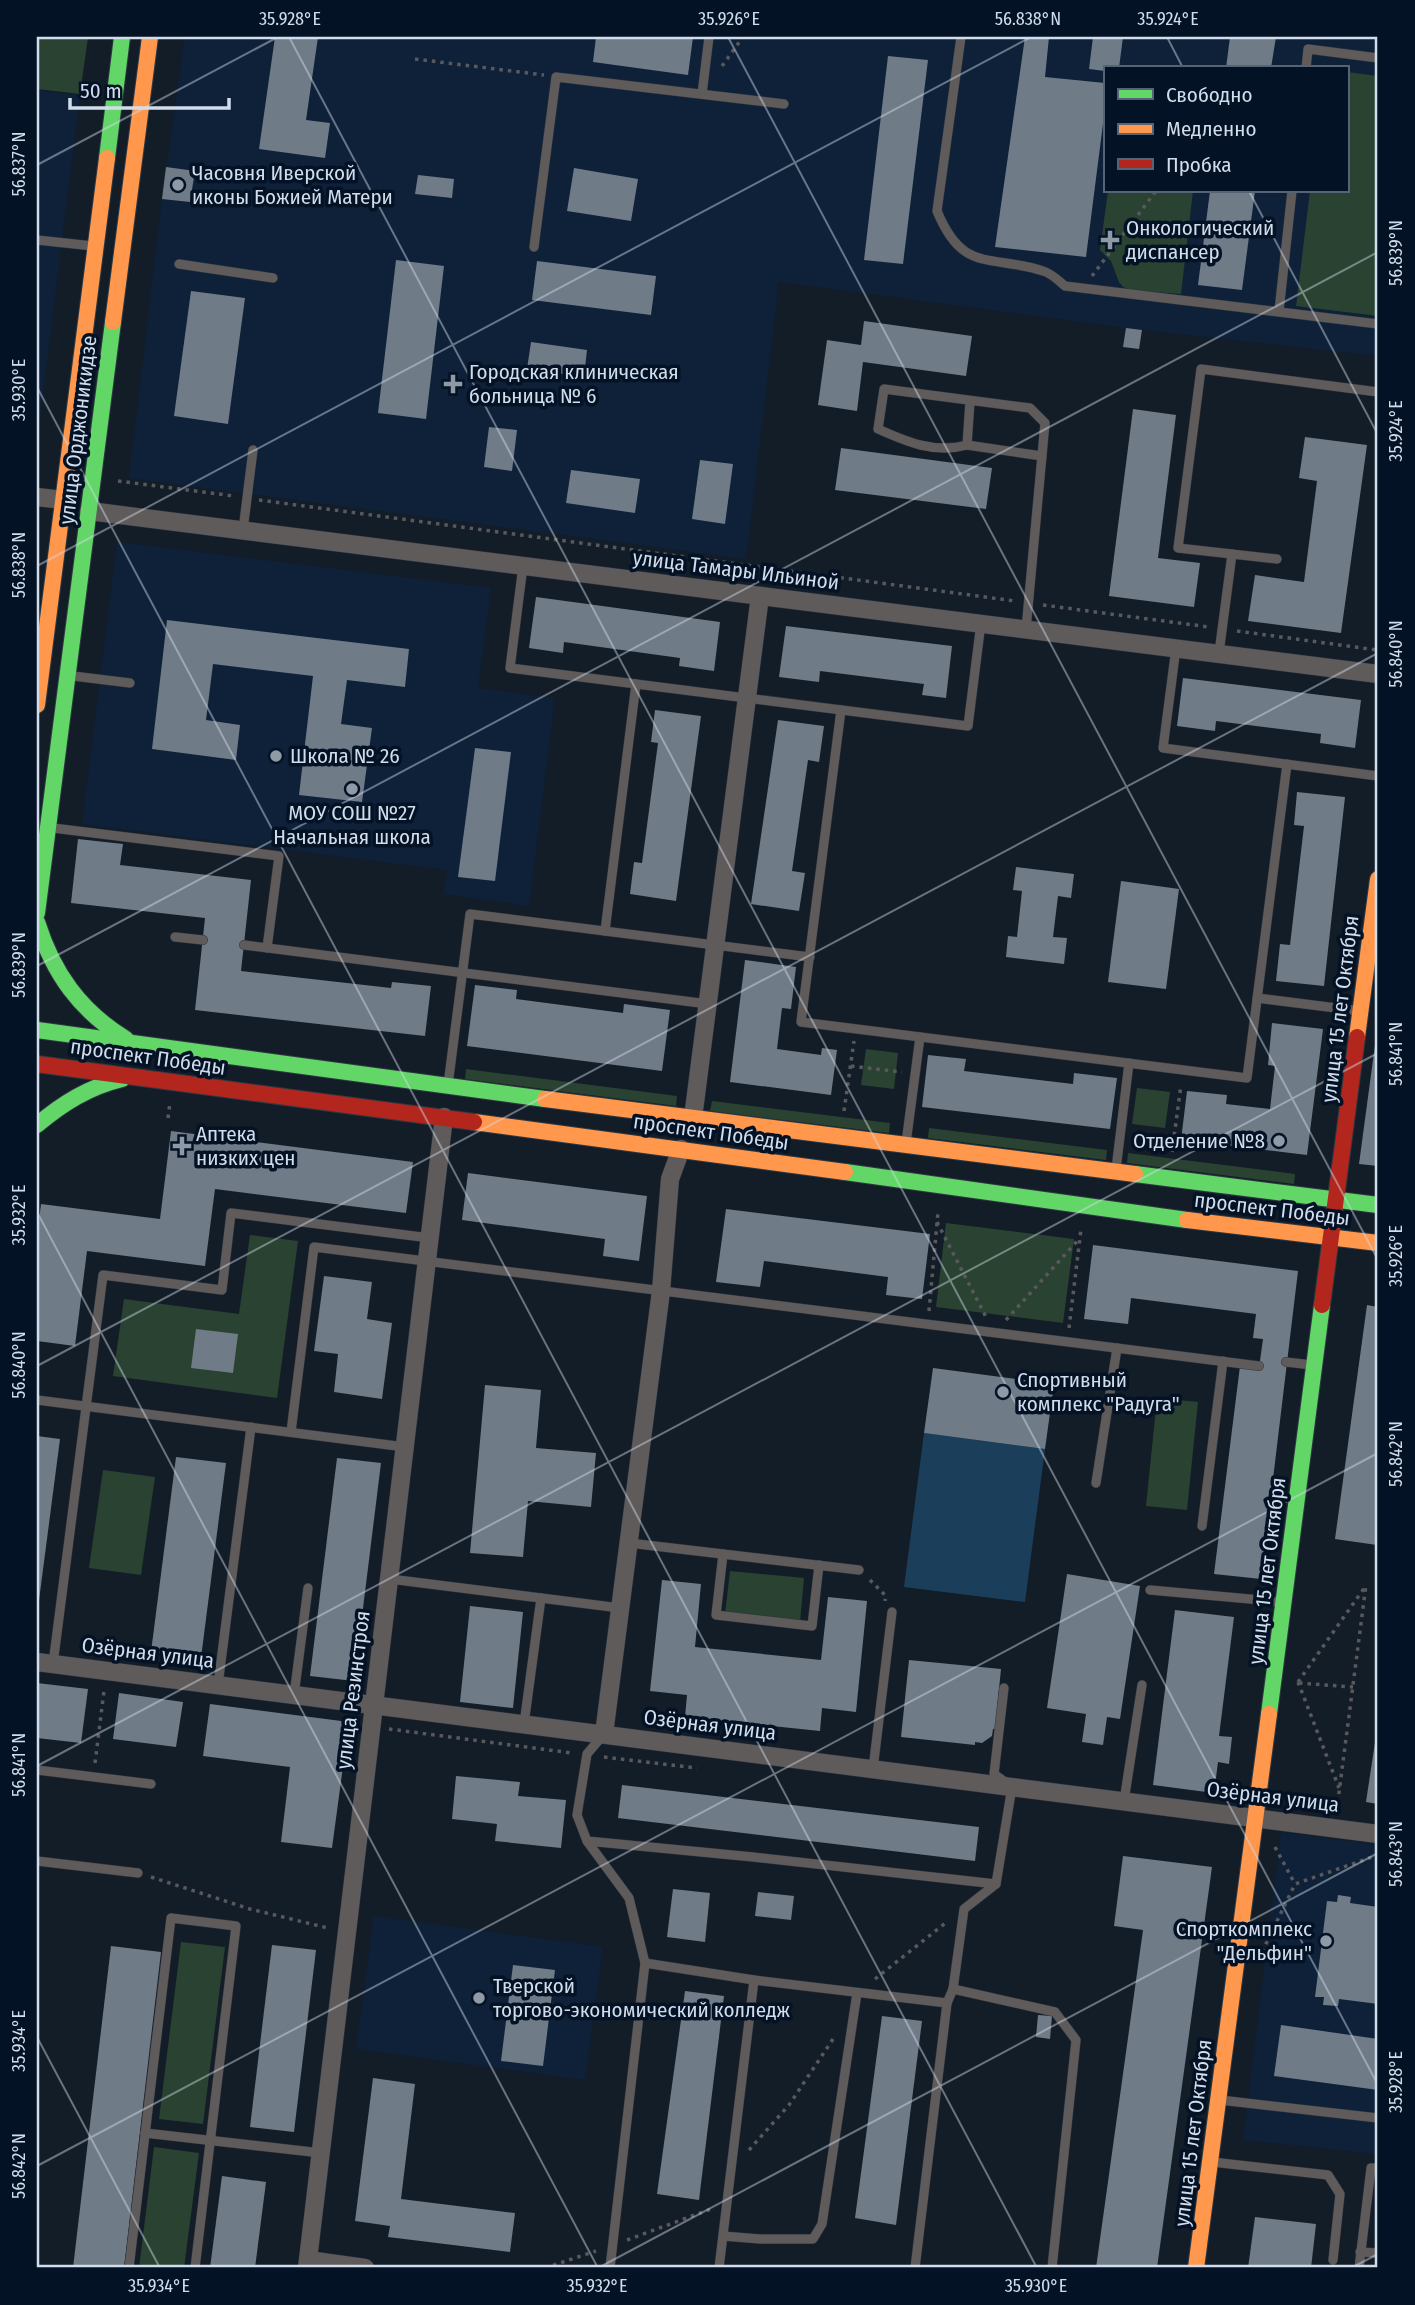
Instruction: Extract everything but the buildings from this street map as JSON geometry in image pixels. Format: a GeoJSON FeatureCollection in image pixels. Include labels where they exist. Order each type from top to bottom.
{"type":"FeatureCollection","features":[{"type":"Feature","properties":{"kind":"main road","name":"улица Орджоникидзе"},"geometry":{"type":"LineString","coordinates":[[37,705],[122,37]]}},
{"type":"Feature","properties":{"kind":"main road","name":"улица Орджоникидзе"},"geometry":{"type":"LineString","coordinates":[[37,913],[150,37]]}},
{"type":"Feature","properties":{"kind":"main road","name":"улица 15 лет Октября"},"geometry":{"type":"LineString","coordinates":[[1196,2268],[1361,1011],[1370,981],[1378,879]]}},
{"type":"Feature","properties":{"kind":"main road"},"geometry":{"type":"LineString","coordinates":[[37,922],[55,970],[76,999],[103,1024],[133,1043]]}},
{"type":"Feature","properties":{"kind":"main road","name":"проспект Победы"},"geometry":{"type":"LineString","coordinates":[[37,1030],[448,1087],[1378,1205]]}},
{"type":"Feature","properties":{"kind":"main road","name":"проспект Победы"},"geometry":{"type":"LineString","coordinates":[[37,1064],[1378,1244]]}},
{"type":"Feature","properties":{"kind":"main road"},"geometry":{"type":"LineString","coordinates":[[37,1125],[65,1102],[81,1093],[133,1076]]}},
{"type":"Feature","properties":{"kind":"street"},"geometry":{"type":"LineString","coordinates":[[37,497],[63,500]]}},
{"type":"Feature","properties":{"kind":"street","name":"улица Тамары Ильиной"},"geometry":{"type":"LineString","coordinates":[[89,511],[1378,674]]}},
{"type":"Feature","properties":{"kind":"street"},"geometry":{"type":"LineString","coordinates":[[693,1118],[760,596]]}},
{"type":"Feature","properties":{"kind":"street","name":"улица Резинстроя"},"geometry":{"type":"LineString","coordinates":[[307,2264],[444,1117]]}},
{"type":"Feature","properties":{"kind":"street"},"geometry":{"type":"LineString","coordinates":[[604,1734],[661,1291],[670,1179],[681,1149]]}},
{"type":"Feature","properties":{"kind":"street","name":"Озёрная улица"},"geometry":{"type":"LineString","coordinates":[[45,1663],[1378,1833]]}},
{"type":"Feature","properties":{"kind":"street"},"geometry":{"type":"LineString","coordinates":[[307,2264],[365,2268]]}},
{"type":"Feature","properties":{"kind":"lane"},"geometry":{"type":"LineString","coordinates":[[702,94],[709,37]]}},
{"type":"Feature","properties":{"kind":"lane"},"geometry":{"type":"LineString","coordinates":[[961,37],[937,211],[944,227],[967,254],[982,260],[1046,271],[1065,286],[1378,324]]}},
{"type":"Feature","properties":{"kind":"lane"},"geometry":{"type":"LineString","coordinates":[[1306,66],[1308,49],[1378,58]]}},
{"type":"Feature","properties":{"kind":"lane"},"geometry":{"type":"LineString","coordinates":[[534,247],[556,77],[783,104]]}},
{"type":"Feature","properties":{"kind":"lane"},"geometry":{"type":"LineString","coordinates":[[1279,312],[1292,192]]}},
{"type":"Feature","properties":{"kind":"lane"},"geometry":{"type":"LineString","coordinates":[[37,240],[95,246]]}},
{"type":"Feature","properties":{"kind":"lane"},"geometry":{"type":"LineString","coordinates":[[179,264],[273,278]]}},
{"type":"Feature","properties":{"kind":"lane"},"geometry":{"type":"LineString","coordinates":[[1277,559],[1178,548],[1201,369],[1378,393]]}},
{"type":"Feature","properties":{"kind":"lane"},"geometry":{"type":"LineString","coordinates":[[1026,629],[1045,424],[1030,408],[884,389],[878,429],[915,445],[952,449],[967,445],[1042,456]]}},
{"type":"Feature","properties":{"kind":"lane"},"geometry":{"type":"LineString","coordinates":[[967,445],[970,401]]}},
{"type":"Feature","properties":{"kind":"lane"},"geometry":{"type":"LineString","coordinates":[[243,530],[253,450]]}},
{"type":"Feature","properties":{"kind":"lane"},"geometry":{"type":"LineString","coordinates":[[1219,653],[1232,554]]}},
{"type":"Feature","properties":{"kind":"lane"},"geometry":{"type":"LineString","coordinates":[[523,566],[509,668],[968,726],[981,623]]}},
{"type":"Feature","properties":{"kind":"lane"},"geometry":{"type":"LineString","coordinates":[[1176,648],[1163,748],[1378,776]]}},
{"type":"Feature","properties":{"kind":"lane"},"geometry":{"type":"LineString","coordinates":[[68,675],[130,683]]}},
{"type":"Feature","properties":{"kind":"lane"},"geometry":{"type":"LineString","coordinates":[[605,931],[636,684]]}},
{"type":"Feature","properties":{"kind":"lane"},"geometry":{"type":"LineString","coordinates":[[841,710],[801,1022],[1247,1078],[1287,764]]}},
{"type":"Feature","properties":{"kind":"lane"},"geometry":{"type":"LineString","coordinates":[[48,827],[279,856],[267,948]]}},
{"type":"Feature","properties":{"kind":"lane"},"geometry":{"type":"LineString","coordinates":[[448,1087],[470,914],[810,957]]}},
{"type":"Feature","properties":{"kind":"lane"},"geometry":{"type":"LineString","coordinates":[[174,937],[203,940]]}},
{"type":"Feature","properties":{"kind":"lane"},"geometry":{"type":"LineString","coordinates":[[244,945],[708,1004]]}},
{"type":"Feature","properties":{"kind":"lane"},"geometry":{"type":"LineString","coordinates":[[1257,998],[1361,1011]]}},
{"type":"Feature","properties":{"kind":"lane"},"geometry":{"type":"LineString","coordinates":[[906,1145],[920,1037]]}},
{"type":"Feature","properties":{"kind":"lane"},"geometry":{"type":"LineString","coordinates":[[1115,1172],[1129,1063]]}},
{"type":"Feature","properties":{"kind":"lane"},"geometry":{"type":"LineString","coordinates":[[45,1663],[86,1406],[103,1275],[222,1290],[232,1213],[430,1238]]}},
{"type":"Feature","properties":{"kind":"lane"},"geometry":{"type":"LineString","coordinates":[[291,1432],[314,1247],[1259,1366]]}},
{"type":"Feature","properties":{"kind":"lane"},"geometry":{"type":"LineString","coordinates":[[1096,1483],[1117,1348]]}},
{"type":"Feature","properties":{"kind":"lane"},"geometry":{"type":"LineString","coordinates":[[1202,1526],[1223,1362]]}},
{"type":"Feature","properties":{"kind":"lane"},"geometry":{"type":"LineString","coordinates":[[1286,1362],[1315,1365]]}},
{"type":"Feature","properties":{"kind":"lane"},"geometry":{"type":"LineString","coordinates":[[37,1400],[405,1447]]}},
{"type":"Feature","properties":{"kind":"lane"},"geometry":{"type":"LineString","coordinates":[[218,1685],[251,1427]]}},
{"type":"Feature","properties":{"kind":"lane"},"geometry":{"type":"LineString","coordinates":[[629,1543],[859,1570]]}},
{"type":"Feature","properties":{"kind":"lane"},"geometry":{"type":"LineString","coordinates":[[723,1554],[716,1615],[812,1626],[819,1565]]}},
{"type":"Feature","properties":{"kind":"lane"},"geometry":{"type":"LineString","coordinates":[[390,1579],[620,1608]]}},
{"type":"Feature","properties":{"kind":"lane"},"geometry":{"type":"LineString","coordinates":[[294,1695],[308,1588]]}},
{"type":"Feature","properties":{"kind":"lane"},"geometry":{"type":"LineString","coordinates":[[1150,1590],[1284,1602]]}},
{"type":"Feature","properties":{"kind":"lane"},"geometry":{"type":"LineString","coordinates":[[524,1724],[541,1598]]}},
{"type":"Feature","properties":{"kind":"lane"},"geometry":{"type":"LineString","coordinates":[[873,1769],[892,1612]]}},
{"type":"Feature","properties":{"kind":"lane"},"geometry":{"type":"LineString","coordinates":[[1125,1801],[1142,1685]]}},
{"type":"Feature","properties":{"kind":"lane"},"geometry":{"type":"LineString","coordinates":[[915,2268],[947,2003],[953,1989],[964,1909],[996,1884],[1012,1787],[994,1774],[1004,1688]]}},
{"type":"Feature","properties":{"kind":"lane"},"geometry":{"type":"LineString","coordinates":[[604,1734],[587,1755],[577,1815],[587,1841],[629,1898],[645,1963],[610,2268]]}},
{"type":"Feature","properties":{"kind":"lane"},"geometry":{"type":"LineString","coordinates":[[37,1770],[151,1784]]}},
{"type":"Feature","properties":{"kind":"lane"},"geometry":{"type":"LineString","coordinates":[[587,1841],[996,1884]]}},
{"type":"Feature","properties":{"kind":"lane"},"geometry":{"type":"LineString","coordinates":[[37,1861],[138,1873]]}},
{"type":"Feature","properties":{"kind":"lane"},"geometry":{"type":"LineString","coordinates":[[129,2268],[171,1918],[236,1926],[195,2268]]}},
{"type":"Feature","properties":{"kind":"lane"},"geometry":{"type":"LineString","coordinates":[[645,1963],[754,1980],[947,2003]]}},
{"type":"Feature","properties":{"kind":"lane"},"geometry":{"type":"LineString","coordinates":[[719,2268],[754,1980]]}},
{"type":"Feature","properties":{"kind":"lane"},"geometry":{"type":"LineString","coordinates":[[953,1989],[1055,2012],[1076,2040],[1052,2268]]}},
{"type":"Feature","properties":{"kind":"lane"},"geometry":{"type":"LineString","coordinates":[[723,2236],[813,2239],[822,2224],[857,1993]]}},
{"type":"Feature","properties":{"kind":"lane"},"geometry":{"type":"LineString","coordinates":[[1218,2100],[1378,2118]]}},
{"type":"Feature","properties":{"kind":"lane"},"geometry":{"type":"LineString","coordinates":[[145,2133],[321,2153]]}},
{"type":"Feature","properties":{"kind":"lane"},"geometry":{"type":"LineString","coordinates":[[1210,2162],[1328,2175],[1340,2194],[1333,2260]]}},
{"type":"Feature","properties":{"kind":"lane"},"geometry":{"type":"LineString","coordinates":[[1359,2268],[1371,2168],[1378,2168]]}},
{"type":"Feature","properties":{"kind":"lane"},"geometry":{"type":"LineString","coordinates":[[1360,2252],[1378,2253]]}},
{"type":"Feature","properties":{"kind":"path"},"geometry":{"type":"LineString","coordinates":[[415,59],[556,77]]}},
{"type":"Feature","properties":{"kind":"path"},"geometry":{"type":"LineString","coordinates":[[1083,288],[1155,192]]}},
{"type":"Feature","properties":{"kind":"path"},"geometry":{"type":"LineString","coordinates":[[118,481],[1377,650]]}},
{"type":"Feature","properties":{"kind":"path"},"geometry":{"type":"LineString","coordinates":[[845,1111],[855,1029]]}},
{"type":"Feature","properties":{"kind":"path"},"geometry":{"type":"LineString","coordinates":[[850,1066],[915,1074]]}},
{"type":"Feature","properties":{"kind":"path"},"geometry":{"type":"LineString","coordinates":[[1172,1152],[1182,1070]]}},
{"type":"Feature","properties":{"kind":"path"},"geometry":{"type":"LineString","coordinates":[[928,1324],[938,1212]]}},
{"type":"Feature","properties":{"kind":"path"},"geometry":{"type":"LineString","coordinates":[[937,1222],[994,1333],[1080,1238]]}},
{"type":"Feature","properties":{"kind":"path"},"geometry":{"type":"LineString","coordinates":[[1068,1342],[1081,1229]]}},
{"type":"Feature","properties":{"kind":"path"},"geometry":{"type":"LineString","coordinates":[[1279,1798],[1336,1808],[1366,1585],[1298,1682]]}},
{"type":"Feature","properties":{"kind":"path"},"geometry":{"type":"LineString","coordinates":[[93,1777],[107,1671]]}},
{"type":"Feature","properties":{"kind":"path"},"geometry":{"type":"LineString","coordinates":[[1298,1682],[1353,1687]]}},
{"type":"Feature","properties":{"kind":"path"},"geometry":{"type":"LineString","coordinates":[[1298,1682],[1339,1789]]}},
{"type":"Feature","properties":{"kind":"path"},"geometry":{"type":"LineString","coordinates":[[1256,1963],[1295,1884],[1378,1855]]}},
{"type":"Feature","properties":{"kind":"path"},"geometry":{"type":"LineString","coordinates":[[138,1873],[250,1909],[347,1933]]}},
{"type":"Feature","properties":{"kind":"path"},"geometry":{"type":"LineString","coordinates":[[545,2268],[726,2203]]}},
{"type":"Feature","properties":{"kind":"shaded area","name":"Городская клиническая больница № 6"},"geometry":{"type":"Polygon","coordinates":[[[185,37],[1378,37],[1378,356],[1142,330],[779,282],[746,559],[129,478],[162,199],[185,37]]]}},
{"type":"Feature","properties":{"kind":"shaded area"},"geometry":{"type":"Polygon","coordinates":[[[37,91],[80,95],[37,443],[37,91]]]}},
{"type":"Feature","properties":{"kind":"shaded area","name":"Школа № 26"},"geometry":{"type":"Polygon","coordinates":[[[117,542],[491,588],[478,688],[555,698],[529,906],[444,894],[447,870],[82,824],[117,542]]]}},
{"type":"Feature","properties":{"kind":"shaded area"},"geometry":{"type":"Polygon","coordinates":[[[924,1433],[1045,1449],[1025,1602],[904,1587],[924,1433]]]}},
{"type":"Feature","properties":{"kind":"shaded area"},"geometry":{"type":"Polygon","coordinates":[[[1281,1832],[1378,1845],[1378,2154],[1243,2140],[1281,1832]]]}},
{"type":"Feature","properties":{"kind":"shaded area","name":"Тверской торгово-экономический колледж"},"geometry":{"type":"Polygon","coordinates":[[[374,1916],[603,1947],[585,2080],[356,2049],[374,1916]]]}},
{"type":"Feature","properties":{"kind":"green space"},"geometry":{"type":"Polygon","coordinates":[[[37,37],[88,37],[80,94],[37,89],[37,37]]]}},
{"type":"Feature","properties":{"kind":"green space"},"geometry":{"type":"Polygon","coordinates":[[[1348,72],[1378,76],[1378,316],[1296,306],[1310,192],[1348,192],[1348,72]]]}},
{"type":"Feature","properties":{"kind":"green space"},"geometry":{"type":"Polygon","coordinates":[[[1108,192],[1193,192],[1181,294],[1130,290],[1123,287],[1111,261],[1100,250],[1108,192]]]}},
{"type":"Feature","properties":{"kind":"green space"},"geometry":{"type":"Polygon","coordinates":[[[866,1049],[898,1053],[894,1089],[861,1085],[866,1049]]]}},
{"type":"Feature","properties":{"kind":"green space"},"geometry":{"type":"Polygon","coordinates":[[[466,1069],[677,1096],[676,1106],[465,1079],[466,1069]]]}},
{"type":"Feature","properties":{"kind":"green space"},"geometry":{"type":"Polygon","coordinates":[[[1137,1088],[1170,1092],[1165,1128],[1132,1124],[1137,1088]]]}},
{"type":"Feature","properties":{"kind":"green space"},"geometry":{"type":"Polygon","coordinates":[[[712,1101],[890,1123],[889,1133],[710,1111],[712,1101]]]}},
{"type":"Feature","properties":{"kind":"green space"},"geometry":{"type":"Polygon","coordinates":[[[929,1128],[1107,1150],[1106,1160],[928,1138],[929,1128]]]}},
{"type":"Feature","properties":{"kind":"green space"},"geometry":{"type":"Polygon","coordinates":[[[1128,1153],[1295,1174],[1294,1184],[1127,1163],[1128,1153]]]}},
{"type":"Feature","properties":{"kind":"green space"},"geometry":{"type":"Polygon","coordinates":[[[946,1223],[1074,1239],[1063,1323],[936,1307],[946,1223]]]}},
{"type":"Feature","properties":{"kind":"green space"},"geometry":{"type":"Polygon","coordinates":[[[250,1235],[298,1241],[277,1398],[113,1376],[124,1299],[239,1314],[250,1235]]]}},
{"type":"Feature","properties":{"kind":"green space"},"geometry":{"type":"Polygon","coordinates":[[[1157,1398],[1198,1402],[1187,1510],[1146,1506],[1157,1398]]]}},
{"type":"Feature","properties":{"kind":"green space"},"geometry":{"type":"Polygon","coordinates":[[[103,1470],[155,1477],[141,1575],[89,1568],[103,1470]]]}},
{"type":"Feature","properties":{"kind":"green space"},"geometry":{"type":"Polygon","coordinates":[[[730,1571],[804,1578],[800,1622],[725,1614],[730,1571]]]}},
{"type":"Feature","properties":{"kind":"green space"},"geometry":{"type":"Polygon","coordinates":[[[181,1942],[225,1947],[203,2124],[159,2119],[181,1942]]]}},
{"type":"Feature","properties":{"kind":"green space"},"geometry":{"type":"Polygon","coordinates":[[[154,2147],[199,2153],[184,2268],[139,2268],[154,2147]]]}},
{"type":"Feature","properties":{"kind":"traffic: fast"},"geometry":{"type":"LineString","coordinates":[[107,158],[122,37]]}},
{"type":"Feature","properties":{"kind":"traffic: fast"},"geometry":{"type":"LineString","coordinates":[[37,913],[113,322]]}},
{"type":"Feature","properties":{"kind":"traffic: fast"},"geometry":{"type":"LineString","coordinates":[[37,922],[51,958],[70,989],[95,1016],[126,1039]]}},
{"type":"Feature","properties":{"kind":"traffic: fast"},"geometry":{"type":"LineString","coordinates":[[37,1030],[545,1099]]}},
{"type":"Feature","properties":{"kind":"traffic: fast"},"geometry":{"type":"LineString","coordinates":[[37,1125],[77,1097],[98,1086],[122,1079]]}},
{"type":"Feature","properties":{"kind":"traffic: fast"},"geometry":{"type":"LineString","coordinates":[[845,1172],[1187,1220]]}},
{"type":"Feature","properties":{"kind":"traffic: fast"},"geometry":{"type":"LineString","coordinates":[[1135,1174],[1378,1205]]}},
{"type":"Feature","properties":{"kind":"traffic: fast"},"geometry":{"type":"LineString","coordinates":[[1269,1714],[1322,1305]]}},
{"type":"Feature","properties":{"kind":"traffic: slow"},"geometry":{"type":"LineString","coordinates":[[113,322],[150,37]]}},
{"type":"Feature","properties":{"kind":"traffic: slow"},"geometry":{"type":"LineString","coordinates":[[37,705],[107,158]]}},
{"type":"Feature","properties":{"kind":"traffic: slow"},"geometry":{"type":"LineString","coordinates":[[1357,1037],[1378,879]]}},
{"type":"Feature","properties":{"kind":"traffic: slow"},"geometry":{"type":"LineString","coordinates":[[545,1099],[1135,1174]]}},
{"type":"Feature","properties":{"kind":"traffic: slow"},"geometry":{"type":"LineString","coordinates":[[474,1122],[845,1172]]}},
{"type":"Feature","properties":{"kind":"traffic: slow"},"geometry":{"type":"LineString","coordinates":[[1187,1220],[1378,1243]]}},
{"type":"Feature","properties":{"kind":"traffic: slow"},"geometry":{"type":"LineString","coordinates":[[1196,2268],[1269,1714]]}},
{"type":"Feature","properties":{"kind":"traffic: jam"},"geometry":{"type":"LineString","coordinates":[[1322,1305],[1357,1037]]}},
{"type":"Feature","properties":{"kind":"traffic: jam"},"geometry":{"type":"LineString","coordinates":[[37,1064],[474,1122]]}},
{"type":"Feature","properties":{"kind":"place","name":"Часовня Иверской иконы Божией Матери"},"geometry":{"type":"Point","coordinates":[178,185]}},
{"type":"Feature","properties":{"kind":"place","name":"Онкологический диспансер"},"geometry":{"type":"Point","coordinates":[1110,240]}},
{"type":"Feature","properties":{"kind":"place","name":"Городская клиническая больница № 6"},"geometry":{"type":"Point","coordinates":[453,384]}},
{"type":"Feature","properties":{"kind":"place","name":"Школа № 26"},"geometry":{"type":"Point","coordinates":[276,756]}},
{"type":"Feature","properties":{"kind":"place","name":"МОУ СОШ №27 Начальная школа"},"geometry":{"type":"Point","coordinates":[352,789]}},
{"type":"Feature","properties":{"kind":"place","name":"Отделение №8"},"geometry":{"type":"Point","coordinates":[1279,1141]}},
{"type":"Feature","properties":{"kind":"place","name":"Аптека низких цен"},"geometry":{"type":"Point","coordinates":[182,1146]}},
{"type":"Feature","properties":{"kind":"place","name":"Спортивный комплекс \"Радуга\""},"geometry":{"type":"Point","coordinates":[1003,1392]}},
{"type":"Feature","properties":{"kind":"place","name":"Спорткомплекс \"Дельфин\""},"geometry":{"type":"Point","coordinates":[1326,1941]}},
{"type":"Feature","properties":{"kind":"place","name":"Тверской торгово-экономический колледж"},"geometry":{"type":"Point","coordinates":[479,1998]}}]}
